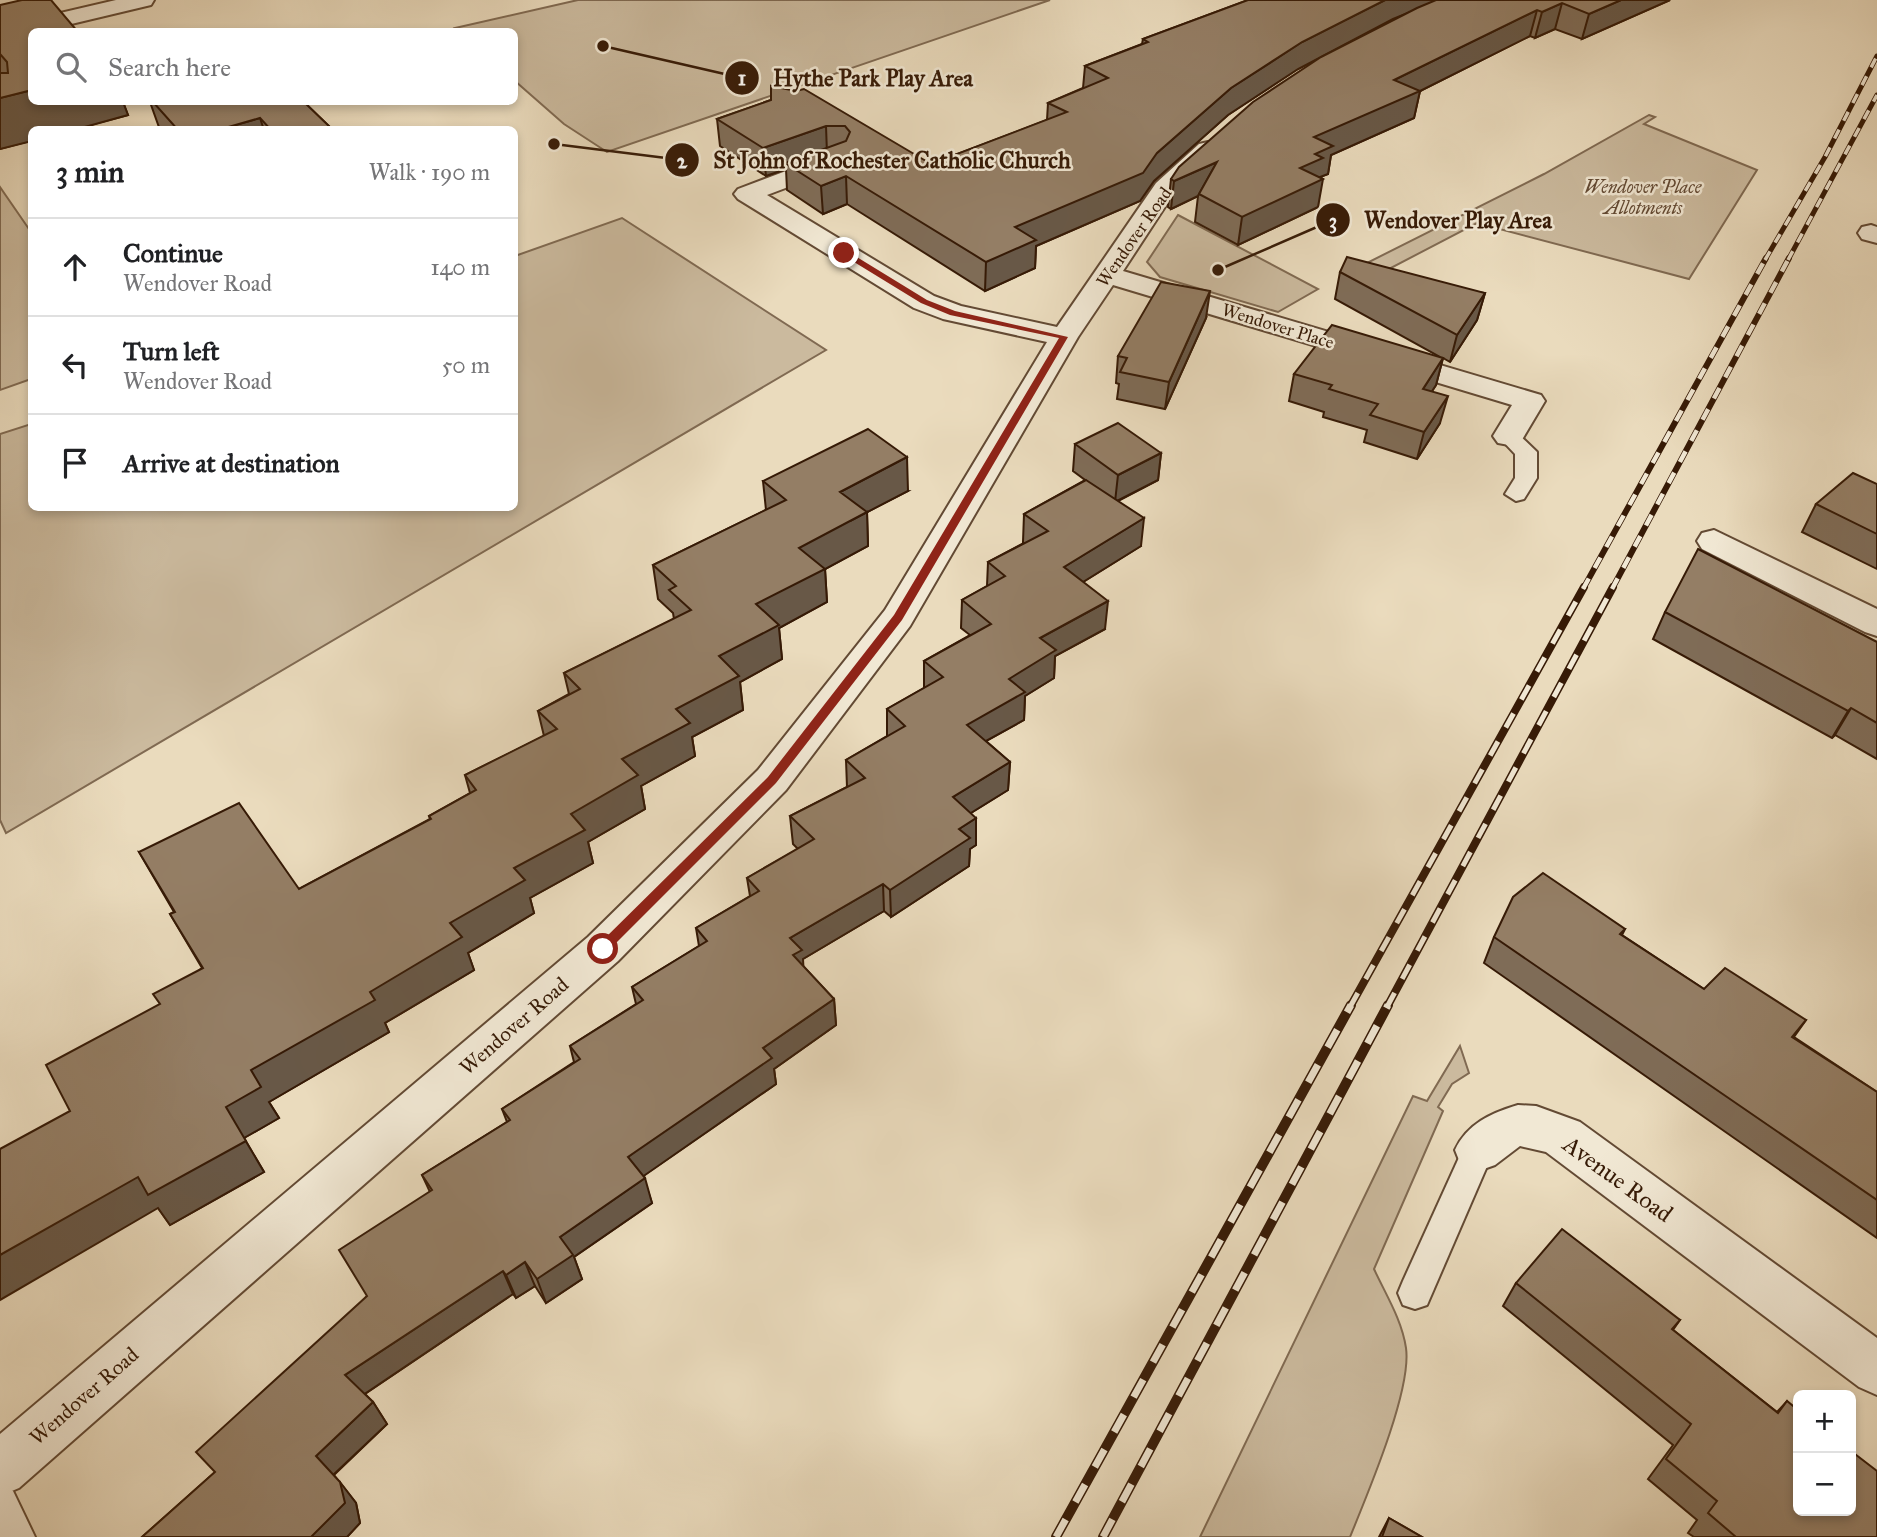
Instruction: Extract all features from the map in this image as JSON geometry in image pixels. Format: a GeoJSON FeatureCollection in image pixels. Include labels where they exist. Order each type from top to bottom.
{"type":"FeatureCollection","features":[{"type":"Feature","properties":{"kind":"street"},"geometry":{"type":"LineString","coordinates":[[0,34],[144,0]]}},
{"type":"Feature","properties":{"kind":"street","name":"Wendover Road"},"geometry":{"type":"LineString","coordinates":[[0,1469],[603,949],[772,780],[898,618],[1064,337],[1165,188],[1238,122]]}},
{"type":"Feature","properties":{"kind":"street"},"geometry":{"type":"LineString","coordinates":[[836,161],[747,194],[924,302],[953,313],[1064,337]]}},
{"type":"Feature","properties":{"kind":"street","name":"Wendover Place"},"geometry":{"type":"LineString","coordinates":[[1108,275],[1530,401],[1509,436]]}},
{"type":"Feature","properties":{"kind":"street"},"geometry":{"type":"LineString","coordinates":[[1714,541],[1877,624]]}},
{"type":"Feature","properties":{"kind":"street","name":"Avenue Road"},"geometry":{"type":"LineString","coordinates":[[1478,1150],[1506,1127],[1531,1123],[1563,1137],[1877,1369]]}},
{"type":"Feature","properties":{"kind":"lane"},"geometry":{"type":"LineString","coordinates":[[1509,436],[1525,452],[1526,478],[1516,494]]}},
{"type":"Feature","properties":{"kind":"lane","name":"Avenue Road"},"geometry":{"type":"LineString","coordinates":[[1415,1293],[1478,1150]]}},
{"type":"Feature","properties":{"kind":"lane"},"geometry":{"type":"LineString","coordinates":[[0,1504],[16,1537]]}},
{"type":"Feature","properties":{"kind":"green space"},"geometry":{"type":"Polygon","coordinates":[[[578,0],[1050,0],[607,152],[564,124],[518,84],[518,28],[455,28],[578,0]]]}},
{"type":"Feature","properties":{"kind":"green space","name":"Wendover Place Allotments"},"geometry":{"type":"Polygon","coordinates":[[[1649,115],[1655,117],[1644,124],[1757,170],[1689,279],[1477,223],[1364,282],[1347,273],[1544,174],[1649,115]]]}},
{"type":"Feature","properties":{"kind":"green space"},"geometry":{"type":"Polygon","coordinates":[[[0,187],[28,228],[28,380],[0,390],[0,187]]]}},
{"type":"Feature","properties":{"kind":"green space"},"geometry":{"type":"Polygon","coordinates":[[[1178,215],[1318,289],[1278,312],[1160,277],[1147,262],[1178,215]]]}},
{"type":"Feature","properties":{"kind":"green space"},"geometry":{"type":"Polygon","coordinates":[[[622,218],[826,350],[6,833],[0,820],[0,434],[28,425],[28,511],[518,511],[518,255],[622,218]]]}},
{"type":"Feature","properties":{"kind":"green space"},"geometry":{"type":"Polygon","coordinates":[[[1460,1046],[1469,1073],[1452,1084],[1438,1107],[1443,1111],[1374,1269],[1401,1328],[1406,1348],[1406,1366],[1387,1442],[1350,1537],[1200,1537],[1413,1096],[1427,1101],[1460,1046]]]}},
{"type":"Feature","properties":{"kind":"building"},"geometry":{"type":"Polygon","coordinates":[[[22,0],[51,0],[75,28],[28,28],[28,91],[0,98],[0,73],[8,73],[7,62],[0,54],[0,5],[22,0]]]}},
{"type":"Feature","properties":{"kind":"building"},"geometry":{"type":"Polygon","coordinates":[[[1248,0],[1385,0],[1302,42],[1231,88],[1157,153],[1143,173],[1015,227],[1036,240],[986,262],[846,176],[821,186],[785,163],[846,141],[850,132],[845,126],[826,126],[763,148],[717,119],[771,100],[771,86],[796,91],[804,89],[931,164],[1067,112],[1048,103],[1108,78],[1085,66],[1148,42],[1143,39],[1248,0]]]}},
{"type":"Feature","properties":{"kind":"building"},"geometry":{"type":"Polygon","coordinates":[[[1436,0],[1621,0],[1589,14],[1562,3],[1542,12],[1537,10],[1394,80],[1420,91],[1314,137],[1333,146],[1315,154],[1323,158],[1300,168],[1323,179],[1242,217],[1199,194],[1217,162],[1174,181],[1171,179],[1179,167],[1253,102],[1321,57],[1436,0]]]}},
{"type":"Feature","properties":{"kind":"building"},"geometry":{"type":"Polygon","coordinates":[[[156,105],[307,105],[329,126],[267,126],[260,118],[232,126],[174,126],[156,105]]]}},
{"type":"Feature","properties":{"kind":"building"},"geometry":{"type":"Polygon","coordinates":[[[1347,257],[1485,293],[1457,335],[1340,272],[1347,257]]]}},
{"type":"Feature","properties":{"kind":"building"},"geometry":{"type":"Polygon","coordinates":[[[1161,282],[1210,291],[1169,382],[1120,372],[1127,358],[1118,356],[1161,282]]]}},
{"type":"Feature","properties":{"kind":"building"},"geometry":{"type":"Polygon","coordinates":[[[1332,325],[1443,358],[1423,389],[1448,396],[1424,432],[1370,415],[1378,404],[1329,389],[1332,385],[1294,374],[1332,325]]]}},
{"type":"Feature","properties":{"kind":"building"},"geometry":{"type":"Polygon","coordinates":[[[1118,423],[1161,453],[1118,475],[1075,444],[1118,423]]]}},
{"type":"Feature","properties":{"kind":"building"},"geometry":{"type":"Polygon","coordinates":[[[868,429],[907,457],[840,492],[867,512],[799,548],[825,569],[756,604],[779,625],[719,656],[739,676],[676,709],[690,723],[622,759],[638,775],[571,814],[585,830],[514,868],[525,880],[450,923],[462,937],[370,992],[375,1000],[251,1070],[261,1087],[226,1107],[246,1141],[148,1195],[138,1177],[0,1255],[0,1149],[70,1111],[46,1065],[160,1004],[153,994],[203,968],[170,914],[175,912],[139,852],[239,803],[299,889],[431,819],[429,816],[476,790],[465,775],[557,729],[538,711],[580,689],[564,673],[691,610],[669,590],[676,586],[653,565],[786,500],[763,481],[868,429]]]}},
{"type":"Feature","properties":{"kind":"building"},"geometry":{"type":"Polygon","coordinates":[[[1853,473],[1877,484],[1877,534],[1816,504],[1853,473]]]}},
{"type":"Feature","properties":{"kind":"building"},"geometry":{"type":"Polygon","coordinates":[[[1086,480],[1144,518],[1064,567],[1108,601],[1040,638],[1056,650],[1009,679],[1025,692],[967,725],[1010,762],[953,797],[976,818],[959,829],[970,838],[890,890],[883,884],[790,938],[802,950],[793,955],[834,999],[763,1048],[772,1058],[628,1157],[645,1178],[560,1237],[573,1255],[537,1279],[525,1262],[506,1275],[503,1271],[345,1375],[373,1402],[316,1456],[340,1482],[345,1503],[311,1537],[142,1537],[215,1472],[196,1452],[367,1296],[339,1250],[432,1190],[422,1175],[510,1120],[502,1109],[580,1059],[570,1046],[643,1000],[632,987],[707,941],[696,928],[759,891],[747,878],[814,839],[790,816],[865,778],[846,760],[905,726],[887,709],[943,677],[924,661],[991,624],[962,600],[1005,576],[988,562],[1048,531],[1024,514],[1086,480]]]}},
{"type":"Feature","properties":{"kind":"building"},"geometry":{"type":"Polygon","coordinates":[[[1698,549],[1877,642],[1877,723],[1851,708],[1848,711],[1665,612],[1698,549]]]}},
{"type":"Feature","properties":{"kind":"building"},"geometry":{"type":"Polygon","coordinates":[[[1543,873],[1625,929],[1620,934],[1704,989],[1725,968],[1806,1020],[1792,1037],[1877,1092],[1877,1200],[1494,937],[1513,897],[1543,873]]]}},
{"type":"Feature","properties":{"kind":"building"},"geometry":{"type":"Polygon","coordinates":[[[1562,1229],[1680,1320],[1672,1329],[1778,1413],[1787,1401],[1793,1406],[1793,1516],[1856,1516],[1856,1455],[1877,1471],[1877,1537],[1736,1537],[1708,1513],[1717,1501],[1666,1459],[1691,1424],[1516,1283],[1562,1229]]]}},
{"type":"Feature","properties":{"kind":"building"},"geometry":{"type":"Polygon","coordinates":[[[1389,1518],[1422,1537],[1382,1537],[1389,1518]]]}},
{"type":"Feature","properties":{"kind":"railway"},"geometry":{"type":"LineString","coordinates":[[1765,260],[1825,157],[1877,56]]}},
{"type":"Feature","properties":{"kind":"railway"},"geometry":{"type":"LineString","coordinates":[[1788,260],[1877,95]]}},
{"type":"Feature","properties":{"kind":"railway"},"geometry":{"type":"LineString","coordinates":[[1583,589],[1766,258]]}},
{"type":"Feature","properties":{"kind":"railway"},"geometry":{"type":"LineString","coordinates":[[1612,589],[1789,258]]}},
{"type":"Feature","properties":{"kind":"railway"},"geometry":{"type":"LineString","coordinates":[[1350,1007],[1584,587]]}},
{"type":"Feature","properties":{"kind":"railway"},"geometry":{"type":"LineString","coordinates":[[1387,1007],[1613,587]]}},
{"type":"Feature","properties":{"kind":"railway"},"geometry":{"type":"LineString","coordinates":[[1056,1537],[1351,1005]]}},
{"type":"Feature","properties":{"kind":"railway"},"geometry":{"type":"LineString","coordinates":[[1103,1537],[1388,1005]]}},
{"type":"Feature","properties":{"kind":"place","name":"Hythe Park Play Area"},"geometry":{"type":"Point","coordinates":[603,46]}},
{"type":"Feature","properties":{"kind":"place","name":"St John of Rochester Catholic Church"},"geometry":{"type":"Point","coordinates":[554,144]}},
{"type":"Feature","properties":{"kind":"place","name":"Wendover Play Area"},"geometry":{"type":"Point","coordinates":[1218,270]}},
{"type":"Feature","properties":{"kind":"route"},"geometry":{"type":"LineString","coordinates":[[603,949],[772,780],[898,618],[1064,337],[953,313],[924,302],[844,253]]}}]}
